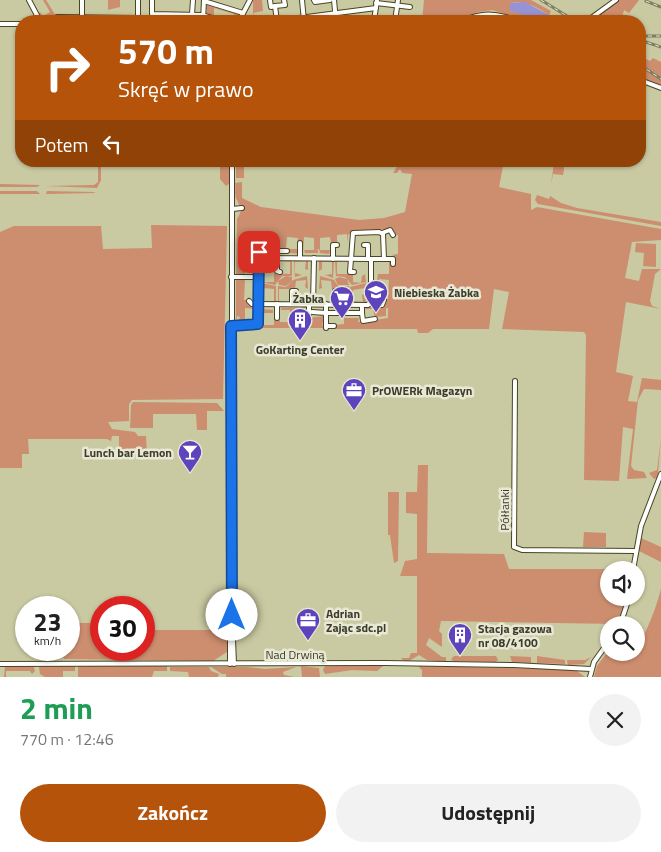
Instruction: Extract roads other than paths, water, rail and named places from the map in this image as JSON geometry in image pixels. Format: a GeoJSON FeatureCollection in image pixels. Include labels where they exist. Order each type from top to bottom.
{"type":"FeatureCollection","features":[{"type":"Feature","properties":{"kind":"street"},"geometry":{"type":"LineString","coordinates":[[28,0],[37,15]]}},
{"type":"Feature","properties":{"kind":"street"},"geometry":{"type":"LineString","coordinates":[[82,0],[82,15]]}},
{"type":"Feature","properties":{"kind":"street"},"geometry":{"type":"LineString","coordinates":[[138,0],[138,15]]}},
{"type":"Feature","properties":{"kind":"street"},"geometry":{"type":"LineString","coordinates":[[152,0],[152,14],[203,15],[204,1],[243,13],[249,1],[243,0]]}},
{"type":"Feature","properties":{"kind":"street"},"geometry":{"type":"LineString","coordinates":[[192,14],[193,0]]}},
{"type":"Feature","properties":{"kind":"street"},"geometry":{"type":"LineString","coordinates":[[270,0],[271,7],[285,5],[284,0]]}},
{"type":"Feature","properties":{"kind":"street"},"geometry":{"type":"LineString","coordinates":[[302,0],[304,15]]}},
{"type":"Feature","properties":{"kind":"street"},"geometry":{"type":"LineString","coordinates":[[314,0],[315,2],[332,0],[335,14]]}},
{"type":"Feature","properties":{"kind":"street"},"geometry":{"type":"LineString","coordinates":[[398,0],[399,6]]}},
{"type":"Feature","properties":{"kind":"street"},"geometry":{"type":"LineString","coordinates":[[397,15],[402,0]]}},
{"type":"Feature","properties":{"kind":"street"},"geometry":{"type":"LineString","coordinates":[[595,15],[616,0]]}},
{"type":"Feature","properties":{"kind":"street"},"geometry":{"type":"LineString","coordinates":[[375,15],[377,2],[410,8]]}},
{"type":"Feature","properties":{"kind":"street"},"geometry":{"type":"LineString","coordinates":[[275,6],[276,15]]}},
{"type":"Feature","properties":{"kind":"street"},"geometry":{"type":"LineString","coordinates":[[330,15],[376,8]]}},
{"type":"Feature","properties":{"kind":"street"},"geometry":{"type":"LineString","coordinates":[[478,15],[496,15]]}},
{"type":"Feature","properties":{"kind":"street"},"geometry":{"type":"LineString","coordinates":[[0,24],[15,24]]}},
{"type":"Feature","properties":{"kind":"street"},"geometry":{"type":"LineString","coordinates":[[646,82],[661,88]]}},
{"type":"Feature","properties":{"kind":"street"},"geometry":{"type":"LineString","coordinates":[[232,167],[232,664]]}},
{"type":"Feature","properties":{"kind":"street"},"geometry":{"type":"LineString","coordinates":[[232,208],[242,208]]}},
{"type":"Feature","properties":{"kind":"street"},"geometry":{"type":"LineString","coordinates":[[350,272],[353,233],[382,233],[390,230],[393,235]]}},
{"type":"Feature","properties":{"kind":"street"},"geometry":{"type":"LineString","coordinates":[[382,233],[384,259]]}},
{"type":"Feature","properties":{"kind":"street"},"geometry":{"type":"LineString","coordinates":[[300,243],[300,258]]}},
{"type":"Feature","properties":{"kind":"street"},"geometry":{"type":"LineString","coordinates":[[333,258],[333,245],[337,245]]}},
{"type":"Feature","properties":{"kind":"street"},"geometry":{"type":"LineString","coordinates":[[368,245],[370,259],[370,304]]}},
{"type":"Feature","properties":{"kind":"street"},"geometry":{"type":"LineString","coordinates":[[250,253],[253,251],[258,253],[287,250]]}},
{"type":"Feature","properties":{"kind":"street"},"geometry":{"type":"LineString","coordinates":[[231,326],[258,325],[260,260],[258,253]]}},
{"type":"Feature","properties":{"kind":"street"},"geometry":{"type":"LineString","coordinates":[[260,260],[277,258],[393,259],[393,264]]}},
{"type":"Feature","properties":{"kind":"street"},"geometry":{"type":"LineString","coordinates":[[277,258],[277,271]]}},
{"type":"Feature","properties":{"kind":"street"},"geometry":{"type":"LineString","coordinates":[[309,317],[314,258]]}},
{"type":"Feature","properties":{"kind":"street"},"geometry":{"type":"LineString","coordinates":[[231,277],[259,277]]}},
{"type":"Feature","properties":{"kind":"street"},"geometry":{"type":"LineString","coordinates":[[292,291],[292,304]]}},
{"type":"Feature","properties":{"kind":"street"},"geometry":{"type":"LineString","coordinates":[[334,291],[334,304]]}},
{"type":"Feature","properties":{"kind":"street"},"geometry":{"type":"LineString","coordinates":[[249,301],[251,304],[382,305],[384,300]]}},
{"type":"Feature","properties":{"kind":"street"},"geometry":{"type":"LineString","coordinates":[[277,304],[277,318]]}},
{"type":"Feature","properties":{"kind":"street"},"geometry":{"type":"LineString","coordinates":[[326,304],[326,327],[334,326]]}},
{"type":"Feature","properties":{"kind":"street"},"geometry":{"type":"LineString","coordinates":[[362,305],[362,321],[375,320]]}},
{"type":"Feature","properties":{"kind":"street"},"geometry":{"type":"LineString","coordinates":[[312,312],[362,313]]}},
{"type":"Feature","properties":{"kind":"street","name":"Półłanki"},"geometry":{"type":"LineString","coordinates":[[515,381],[514,547],[522,550],[636,551]]}},
{"type":"Feature","properties":{"kind":"street"},"geometry":{"type":"LineString","coordinates":[[634,561],[642,523],[661,474]]}},
{"type":"Feature","properties":{"kind":"street"},"geometry":{"type":"LineString","coordinates":[[590,677],[590,670],[600,655]]}},
{"type":"Feature","properties":{"kind":"street","name":"Nad Drwiną"},"geometry":{"type":"LineString","coordinates":[[0,664],[514,665],[590,670]]}},
{"type":"Feature","properties":{"kind":"railway"},"geometry":{"type":"LineString","coordinates":[[541,0],[565,15]]}},
{"type":"Feature","properties":{"kind":"railway"},"geometry":{"type":"LineString","coordinates":[[646,1],[661,7]]}},
{"type":"Feature","properties":{"kind":"railway"},"geometry":{"type":"LineString","coordinates":[[646,36],[661,36]]}},
{"type":"Feature","properties":{"kind":"railway"},"geometry":{"type":"LineString","coordinates":[[646,42],[661,47]]}},
{"type":"Feature","properties":{"kind":"railway"},"geometry":{"type":"LineString","coordinates":[[646,69],[661,79]]}},
{"type":"Feature","properties":{"kind":"place","name":"Niebieska Żabka"},"geometry":{"type":"Point","coordinates":[376,313]}},
{"type":"Feature","properties":{"kind":"place","name":"Żabka"},"geometry":{"type":"Point","coordinates":[342,319]}},
{"type":"Feature","properties":{"kind":"place","name":"GoKarting Center"},"geometry":{"type":"Point","coordinates":[300,341]}},
{"type":"Feature","properties":{"kind":"place","name":"PrOWERk Magazyn"},"geometry":{"type":"Point","coordinates":[354,411]}},
{"type":"Feature","properties":{"kind":"place","name":"Lunch bar Lemon"},"geometry":{"type":"Point","coordinates":[190,473]}},
{"type":"Feature","properties":{"kind":"place","name":"Adrian Zając sdc.pl"},"geometry":{"type":"Point","coordinates":[308,641]}},
{"type":"Feature","properties":{"kind":"place","name":"Stacja gazowa nr 08/4100"},"geometry":{"type":"Point","coordinates":[460,656]}}]}
